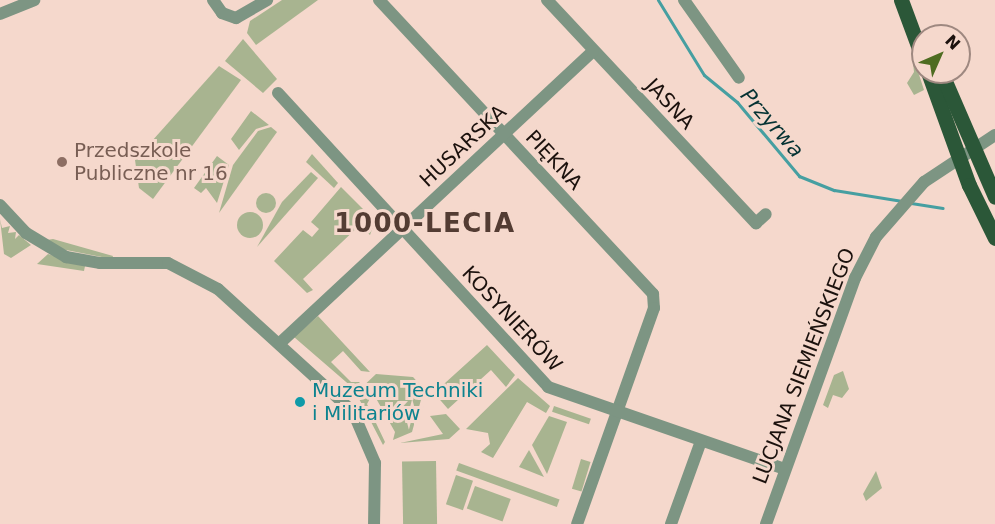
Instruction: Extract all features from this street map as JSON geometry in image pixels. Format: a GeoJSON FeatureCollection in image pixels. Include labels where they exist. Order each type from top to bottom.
{"type":"FeatureCollection","features":[{"type":"Feature","properties":{"kind":"main road"},"geometry":{"type":"LineString","coordinates":[[901,0],[911,26]]}},
{"type":"Feature","properties":{"kind":"main road"},"geometry":{"type":"LineString","coordinates":[[906,0],[917,24]]}},
{"type":"Feature","properties":{"kind":"main road"},"geometry":{"type":"LineString","coordinates":[[932,84],[958,155],[995,238]]}},
{"type":"Feature","properties":{"kind":"main road"},"geometry":{"type":"LineString","coordinates":[[945,84],[995,197]]}},
{"type":"Feature","properties":{"kind":"street"},"geometry":{"type":"LineString","coordinates":[[0,14],[34,0]]}},
{"type":"Feature","properties":{"kind":"street"},"geometry":{"type":"LineString","coordinates":[[213,0],[227,16],[240,16],[267,0]]}},
{"type":"Feature","properties":{"kind":"street","name":"PIĘKNA"},"geometry":{"type":"LineString","coordinates":[[379,0],[653,294],[654,308],[615,413]]}},
{"type":"Feature","properties":{"kind":"street","name":"JASNA"},"geometry":{"type":"LineString","coordinates":[[547,0],[756,223],[766,214]]}},
{"type":"Feature","properties":{"kind":"street"},"geometry":{"type":"LineString","coordinates":[[684,0],[739,78]]}},
{"type":"Feature","properties":{"kind":"street","name":"HUSARSKA"},"geometry":{"type":"LineString","coordinates":[[280,343],[593,51]]}},
{"type":"Feature","properties":{"kind":"street","name":"KOSYNIERÓW"},"geometry":{"type":"LineString","coordinates":[[278,93],[401,230],[548,387],[615,413],[785,469]]}},
{"type":"Feature","properties":{"kind":"street","name":"LUCJANA SIEMIEŃSKIEGO"},"geometry":{"type":"LineString","coordinates":[[766,524],[860,266],[895,211],[924,182],[958,155],[995,135]]}},
{"type":"Feature","properties":{"kind":"street"},"geometry":{"type":"LineString","coordinates":[[0,205],[26,233],[66,257],[186,268],[280,343],[341,397],[361,426],[375,463],[374,524]]}},
{"type":"Feature","properties":{"kind":"street"},"geometry":{"type":"LineString","coordinates":[[577,524],[615,413]]}},
{"type":"Feature","properties":{"kind":"street"},"geometry":{"type":"LineString","coordinates":[[671,524],[700,441]]}},
{"type":"Feature","properties":{"kind":"green space"},"geometry":{"type":"Polygon","coordinates":[[[282,0],[318,0],[256,45],[247,33],[250,21],[282,0]]]}},
{"type":"Feature","properties":{"kind":"green space"},"geometry":{"type":"Polygon","coordinates":[[[243,39],[277,79],[263,93],[225,61],[243,39]]]}},
{"type":"Feature","properties":{"kind":"green space"},"geometry":{"type":"Polygon","coordinates":[[[219,66],[241,80],[153,199],[139,188],[135,160],[219,66]]]}},
{"type":"Feature","properties":{"kind":"green space"},"geometry":{"type":"Polygon","coordinates":[[[911,77],[911,84],[922,84],[924,90],[914,95],[907,83],[911,77]]]}},
{"type":"Feature","properties":{"kind":"green space"},"geometry":{"type":"Polygon","coordinates":[[[251,111],[269,125],[256,129],[239,150],[231,139],[251,111]]]}},
{"type":"Feature","properties":{"kind":"green space"},"geometry":{"type":"Polygon","coordinates":[[[271,127],[277,132],[219,213],[233,165],[258,131],[271,127]]]}},
{"type":"Feature","properties":{"kind":"green space"},"geometry":{"type":"Polygon","coordinates":[[[312,154],[338,183],[334,188],[306,162],[312,154]]]}},
{"type":"Feature","properties":{"kind":"green space"},"geometry":{"type":"Polygon","coordinates":[[[217,156],[229,165],[217,203],[206,188],[201,193],[194,188],[217,156]]]}},
{"type":"Feature","properties":{"kind":"green space"},"geometry":{"type":"Polygon","coordinates":[[[311,172],[318,178],[257,247],[282,202],[311,172]]]}},
{"type":"Feature","properties":{"kind":"green space"},"geometry":{"type":"Polygon","coordinates":[[[341,187],[375,221],[370,235],[360,225],[303,279],[313,290],[307,293],[274,261],[303,230],[312,237],[319,229],[311,222],[341,187]]]}},
{"type":"Feature","properties":{"kind":"green space"},"geometry":{"type":"Polygon","coordinates":[[[266,193],[273,196],[276,203],[273,210],[266,213],[259,210],[256,203],[259,196],[266,193]]]}},
{"type":"Feature","properties":{"kind":"green space"},"geometry":{"type":"Polygon","coordinates":[[[250,212],[259,216],[263,225],[259,234],[250,238],[241,234],[237,225],[241,216],[250,212]]]}},
{"type":"Feature","properties":{"kind":"green space"},"geometry":{"type":"Polygon","coordinates":[[[0,219],[2,228],[10,226],[8,233],[16,232],[15,239],[19,235],[31,245],[11,258],[4,254],[0,219]]]}},
{"type":"Feature","properties":{"kind":"green space"},"geometry":{"type":"Polygon","coordinates":[[[53,239],[113,256],[112,259],[61,249],[47,240],[53,239]]]}},
{"type":"Feature","properties":{"kind":"green space"},"geometry":{"type":"Polygon","coordinates":[[[48,254],[85,266],[84,271],[37,264],[48,254]]]}},
{"type":"Feature","properties":{"kind":"green space"},"geometry":{"type":"Polygon","coordinates":[[[318,316],[370,372],[361,371],[343,351],[331,362],[351,382],[360,382],[353,388],[294,337],[318,316]]]}},
{"type":"Feature","properties":{"kind":"green space"},"geometry":{"type":"Polygon","coordinates":[[[487,345],[515,375],[506,387],[491,370],[448,409],[434,393],[487,345]]]}},
{"type":"Feature","properties":{"kind":"green space"},"geometry":{"type":"Polygon","coordinates":[[[843,371],[849,389],[842,398],[833,395],[828,408],[823,405],[834,375],[843,371]]]}},
{"type":"Feature","properties":{"kind":"green space"},"geometry":{"type":"Polygon","coordinates":[[[376,374],[413,377],[424,389],[412,432],[393,440],[395,432],[373,393],[367,404],[385,442],[383,445],[356,393],[376,374]]]}},
{"type":"Feature","properties":{"kind":"green space"},"geometry":{"type":"Polygon","coordinates":[[[518,378],[550,406],[546,413],[527,402],[493,458],[481,452],[490,444],[488,433],[466,429],[518,378]]]}},
{"type":"Feature","properties":{"kind":"green space"},"geometry":{"type":"Polygon","coordinates":[[[554,406],[591,419],[589,424],[552,412],[554,406]]]}},
{"type":"Feature","properties":{"kind":"green space"},"geometry":{"type":"Polygon","coordinates":[[[446,414],[460,429],[449,439],[400,443],[443,434],[430,416],[446,414]]]}},
{"type":"Feature","properties":{"kind":"green space"},"geometry":{"type":"Polygon","coordinates":[[[549,416],[567,422],[547,474],[532,445],[549,416]]]}},
{"type":"Feature","properties":{"kind":"green space"},"geometry":{"type":"Polygon","coordinates":[[[529,450],[544,477],[519,467],[529,450]]]}},
{"type":"Feature","properties":{"kind":"green space"},"geometry":{"type":"Polygon","coordinates":[[[581,459],[591,462],[581,492],[572,489],[581,459]]]}},
{"type":"Feature","properties":{"kind":"green space"},"geometry":{"type":"Polygon","coordinates":[[[436,461],[437,524],[403,524],[402,462],[436,461]]]}},
{"type":"Feature","properties":{"kind":"green space"},"geometry":{"type":"Polygon","coordinates":[[[459,463],[560,500],[557,507],[456,471],[459,463]]]}},
{"type":"Feature","properties":{"kind":"green space"},"geometry":{"type":"Polygon","coordinates":[[[876,471],[882,488],[866,501],[863,494],[876,471]]]}},
{"type":"Feature","properties":{"kind":"green space"},"geometry":{"type":"Polygon","coordinates":[[[456,475],[473,481],[463,510],[446,504],[456,475]]]}},
{"type":"Feature","properties":{"kind":"green space"},"geometry":{"type":"Polygon","coordinates":[[[475,486],[511,499],[502,522],[467,509],[475,486]]]}},
{"type":"Feature","properties":{"kind":"waterway","name":"Przyrwa"},"geometry":{"type":"LineString","coordinates":[[658,0],[704,75],[737,102],[799,176],[834,190],[902,201]]}},
{"type":"Feature","properties":{"kind":"waterway","name":"Przyrwa"},"geometry":{"type":"LineString","coordinates":[[911,203],[943,208]]}},
{"type":"Feature","properties":{"kind":"place","name":"Przedszkole Publiczne nr 16"},"geometry":{"type":"Point","coordinates":[62,162]}},
{"type":"Feature","properties":{"kind":"place","name":"Muzeum Techniki i Militariów"},"geometry":{"type":"Point","coordinates":[300,402]}},
{"type":"Feature","properties":{"kind":"district","name":"1000-LECIA"},"geometry":{"type":"Point","coordinates":[425,224]}}]}
